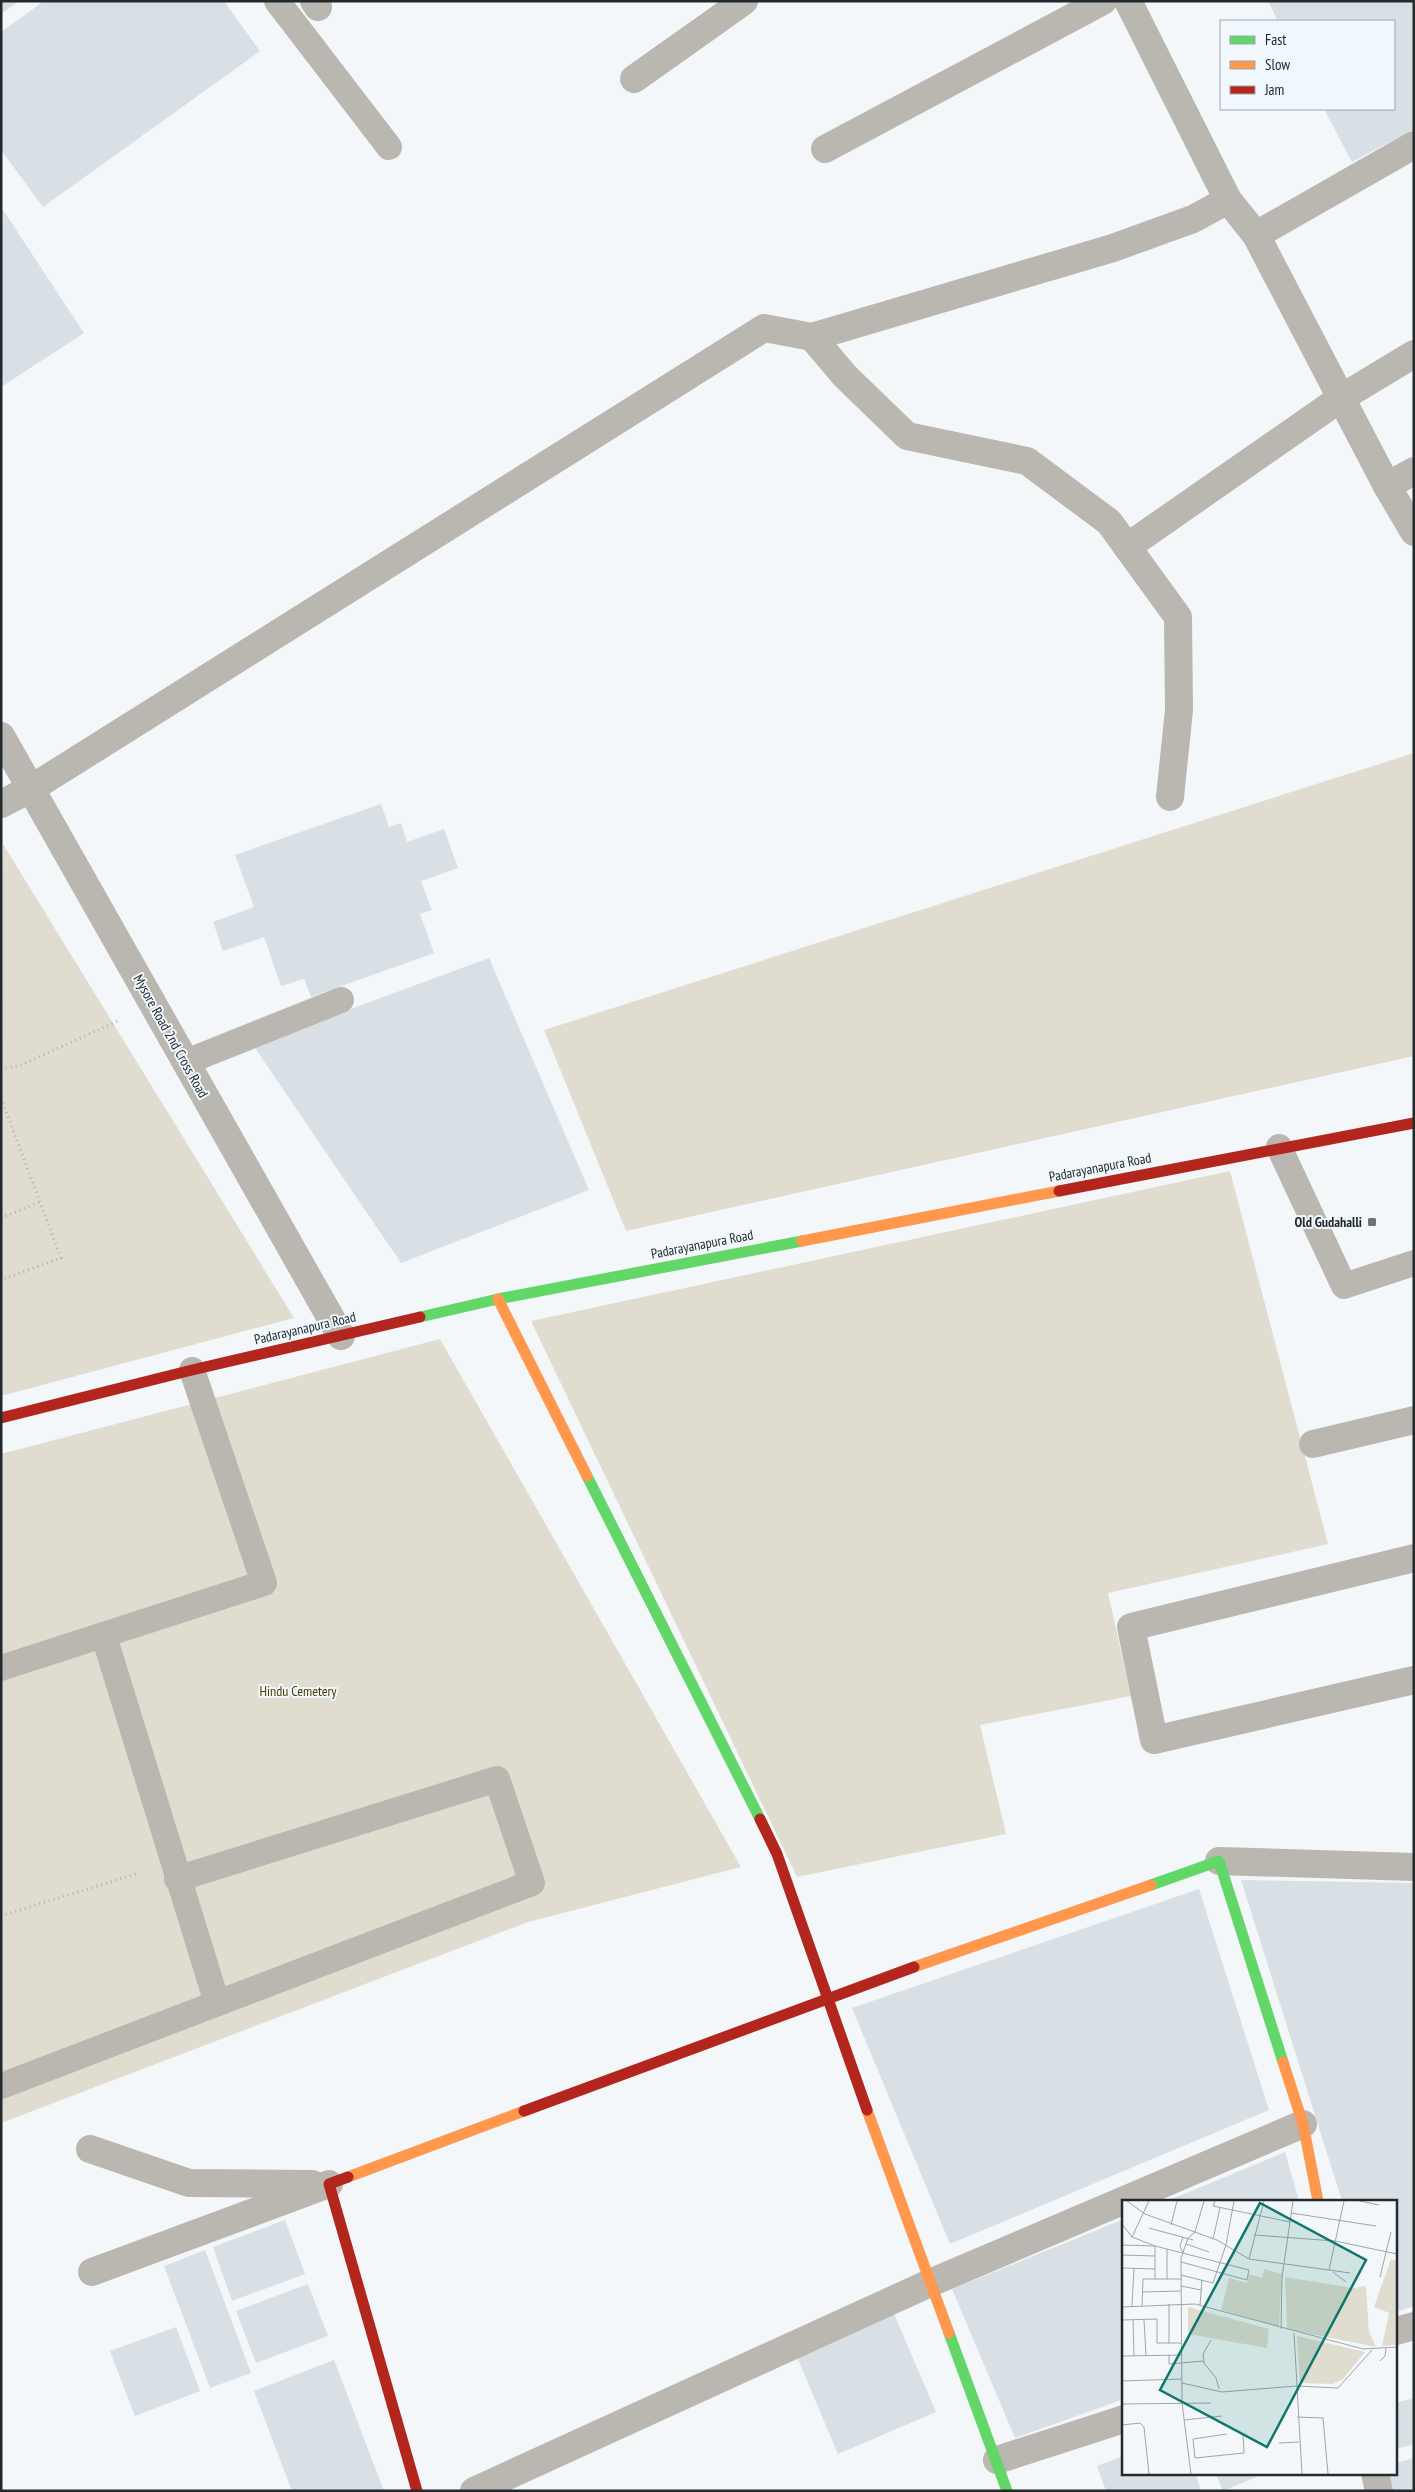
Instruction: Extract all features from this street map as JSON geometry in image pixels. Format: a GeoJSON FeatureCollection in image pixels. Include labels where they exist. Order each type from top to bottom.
{"type":"FeatureCollection","features":[{"type":"Feature","properties":{"kind":"street"},"geometry":{"type":"LineString","coordinates":[[634,79],[744,1]]}},
{"type":"Feature","properties":{"kind":"street"},"geometry":{"type":"LineString","coordinates":[[825,149],[1103,1]]}},
{"type":"Feature","properties":{"kind":"street"},"geometry":{"type":"LineString","coordinates":[[1128,1],[1228,200],[1256,235],[1387,486],[1414,532]]}},
{"type":"Feature","properties":{"kind":"street"},"geometry":{"type":"LineString","coordinates":[[1256,235],[1414,145]]}},
{"type":"Feature","properties":{"kind":"street"},"geometry":{"type":"LineString","coordinates":[[1,804],[32,788],[764,328],[812,337],[1113,248],[1193,219],[1228,200]]}},
{"type":"Feature","properties":{"kind":"street"},"geometry":{"type":"LineString","coordinates":[[812,337],[845,376],[907,436],[1027,461],[1109,522],[1178,617],[1179,710],[1170,797]]}},
{"type":"Feature","properties":{"kind":"street"},"geometry":{"type":"LineString","coordinates":[[1127,547],[1341,398],[1414,354]]}},
{"type":"Feature","properties":{"kind":"street"},"geometry":{"type":"LineString","coordinates":[[1387,486],[1414,471]]}},
{"type":"Feature","properties":{"kind":"street","name":"Mysore Road 2nd Cross Road"},"geometry":{"type":"LineString","coordinates":[[1,736],[340,1336]]}},
{"type":"Feature","properties":{"kind":"street","name":"Padarayanapura Road"},"geometry":{"type":"LineString","coordinates":[[1,1418],[192,1370],[498,1299],[1414,1123]]}},
{"type":"Feature","properties":{"kind":"street"},"geometry":{"type":"LineString","coordinates":[[498,1299],[777,1854],[826,1998],[1007,2491]]}},
{"type":"Feature","properties":{"kind":"street"},"geometry":{"type":"LineString","coordinates":[[1314,1444],[1414,1420]]}},
{"type":"Feature","properties":{"kind":"street"},"geometry":{"type":"LineString","coordinates":[[1414,1558],[1131,1627],[1154,1740],[1414,1680]]}},
{"type":"Feature","properties":{"kind":"street"},"geometry":{"type":"LineString","coordinates":[[1219,1861],[1303,2124],[1318,2200]]}},
{"type":"Feature","properties":{"kind":"street"},"geometry":{"type":"LineString","coordinates":[[92,2272],[826,1998],[1219,1861],[1414,1866]]}},
{"type":"Feature","properties":{"kind":"street"},"geometry":{"type":"LineString","coordinates":[[1126,2200],[1303,2124]]}},
{"type":"Feature","properties":{"kind":"street"},"geometry":{"type":"LineString","coordinates":[[90,2149],[189,2183],[328,2184]]}},
{"type":"Feature","properties":{"kind":"street"},"geometry":{"type":"LineString","coordinates":[[328,2184],[417,2491]]}},
{"type":"Feature","properties":{"kind":"street"},"geometry":{"type":"LineString","coordinates":[[474,2491],[930,2284],[1122,2202]]}},
{"type":"Feature","properties":{"kind":"street"},"geometry":{"type":"LineString","coordinates":[[1398,2330],[1414,2326]]}},
{"type":"Feature","properties":{"kind":"street"},"geometry":{"type":"LineString","coordinates":[[997,2460],[1122,2420]]}},
{"type":"Feature","properties":{"kind":"street"},"geometry":{"type":"LineString","coordinates":[[1375,2474],[1380,2491]]}},
{"type":"Feature","properties":{"kind":"lane"},"geometry":{"type":"LineString","coordinates":[[277,1],[389,147]]}},
{"type":"Feature","properties":{"kind":"lane"},"geometry":{"type":"LineString","coordinates":[[186,1062],[341,1000]]}},
{"type":"Feature","properties":{"kind":"lane"},"geometry":{"type":"LineString","coordinates":[[1278,1148],[1344,1286],[1414,1263]]}},
{"type":"Feature","properties":{"kind":"lane"},"geometry":{"type":"LineString","coordinates":[[1,1668],[264,1583],[192,1370]]}},
{"type":"Feature","properties":{"kind":"lane"},"geometry":{"type":"LineString","coordinates":[[104,1636],[177,1879],[217,2003]]}},
{"type":"Feature","properties":{"kind":"lane"},"geometry":{"type":"LineString","coordinates":[[1,2086],[532,1883],[497,1779],[177,1879]]}},
{"type":"Feature","properties":{"kind":"path"},"geometry":{"type":"LineString","coordinates":[[1,1069],[21,1065],[154,1005]]}},
{"type":"Feature","properties":{"kind":"path"},"geometry":{"type":"LineString","coordinates":[[1,1098],[61,1258],[1,1280]]}},
{"type":"Feature","properties":{"kind":"path"},"geometry":{"type":"LineString","coordinates":[[1,1218],[40,1202]]}},
{"type":"Feature","properties":{"kind":"green space"},"geometry":{"type":"Polygon","coordinates":[[[1414,753],[1414,1056],[626,1231],[544,1030],[1414,753]]]}},
{"type":"Feature","properties":{"kind":"green space"},"geometry":{"type":"Polygon","coordinates":[[[3,844],[294,1318],[1,1396],[3,844]]]}},
{"type":"Feature","properties":{"kind":"green space"},"geometry":{"type":"Polygon","coordinates":[[[1230,1171],[1328,1544],[1108,1593],[1131,1696],[980,1725],[1006,1834],[797,1877],[531,1321],[1230,1171]]]}},
{"type":"Feature","properties":{"kind":"green space","name":"Hindu Cemetery"},"geometry":{"type":"Polygon","coordinates":[[[440,1339],[741,1867],[528,1922],[1,2123],[1,1454],[440,1339]]]}},
{"type":"Feature","properties":{"kind":"building"},"geometry":{"type":"Polygon","coordinates":[[[1,1],[19,1],[1,14],[1,1]]]}},
{"type":"Feature","properties":{"kind":"building"},"geometry":{"type":"Polygon","coordinates":[[[44,1],[224,1],[260,51],[43,207],[1,150],[1,32],[44,1]]]}},
{"type":"Feature","properties":{"kind":"building"},"geometry":{"type":"Polygon","coordinates":[[[1268,1],[1414,1],[1414,129],[1352,162],[1325,110],[1395,110],[1395,20],[1278,20],[1268,1]]]}},
{"type":"Feature","properties":{"kind":"building"},"geometry":{"type":"Polygon","coordinates":[[[1,207],[84,333],[1,387],[1,207]]]}},
{"type":"Feature","properties":{"kind":"building"},"geometry":{"type":"Polygon","coordinates":[[[381,804],[389,827],[401,823],[407,842],[444,829],[458,868],[421,881],[432,910],[420,914],[434,953],[311,997],[304,979],[281,986],[264,937],[223,951],[213,922],[254,907],[235,855],[381,804]]]}},
{"type":"Feature","properties":{"kind":"building"},"geometry":{"type":"Polygon","coordinates":[[[489,958],[589,1190],[401,1263],[253,1045],[489,958]]]}},
{"type":"Feature","properties":{"kind":"building"},"geometry":{"type":"Polygon","coordinates":[[[1241,1880],[1414,1883],[1414,2306],[1398,2311],[1398,2200],[1342,2200],[1241,1880]]]}},
{"type":"Feature","properties":{"kind":"building"},"geometry":{"type":"Polygon","coordinates":[[[1199,1889],[1269,2110],[950,2244],[852,2008],[1199,1889]]]}},
{"type":"Feature","properties":{"kind":"building"},"geometry":{"type":"Polygon","coordinates":[[[1285,2152],[1299,2200],[1169,2200],[1285,2152]]]}},
{"type":"Feature","properties":{"kind":"building"},"geometry":{"type":"Polygon","coordinates":[[[285,2220],[305,2274],[232,2301],[213,2247],[285,2220]]]}},
{"type":"Feature","properties":{"kind":"building"},"geometry":{"type":"Polygon","coordinates":[[[1122,2220],[1122,2400],[1015,2438],[952,2289],[1122,2220]]]}},
{"type":"Feature","properties":{"kind":"building"},"geometry":{"type":"Polygon","coordinates":[[[205,2250],[251,2373],[210,2388],[164,2266],[205,2250]]]}},
{"type":"Feature","properties":{"kind":"building"},"geometry":{"type":"Polygon","coordinates":[[[308,2284],[328,2336],[256,2363],[236,2311],[308,2284]]]}},
{"type":"Feature","properties":{"kind":"building"},"geometry":{"type":"Polygon","coordinates":[[[894,2314],[936,2412],[838,2454],[797,2357],[894,2314]]]}},
{"type":"Feature","properties":{"kind":"building"},"geometry":{"type":"Polygon","coordinates":[[[176,2327],[200,2391],[135,2416],[110,2351],[176,2327]]]}},
{"type":"Feature","properties":{"kind":"building"},"geometry":{"type":"Polygon","coordinates":[[[334,2360],[384,2491],[292,2491],[254,2391],[334,2360]]]}},
{"type":"Feature","properties":{"kind":"building"},"geometry":{"type":"Polygon","coordinates":[[[1414,2398],[1414,2444],[1398,2448],[1398,2402],[1414,2398]]]}},
{"type":"Feature","properties":{"kind":"building"},"geometry":{"type":"Polygon","coordinates":[[[1122,2457],[1122,2474],[1195,2474],[1201,2491],[1106,2491],[1097,2466],[1122,2457]]]}},
{"type":"Feature","properties":{"kind":"building"},"geometry":{"type":"Polygon","coordinates":[[[1414,2458],[1414,2491],[1394,2491],[1388,2474],[1398,2474],[1398,2462],[1414,2458]]]}},
{"type":"Feature","properties":{"kind":"building"},"geometry":{"type":"Polygon","coordinates":[[[1215,2474],[1264,2474],[1223,2491],[1215,2474]]]}},
{"type":"Feature","properties":{"kind":"traffic: fast"},"geometry":{"type":"LineString","coordinates":[[420,1317],[498,1299],[802,1241]]}},
{"type":"Feature","properties":{"kind":"traffic: fast"},"geometry":{"type":"LineString","coordinates":[[587,1476],[760,1819]]}},
{"type":"Feature","properties":{"kind":"traffic: fast"},"geometry":{"type":"LineString","coordinates":[[1151,1885],[1219,1861],[1283,2062]]}},
{"type":"Feature","properties":{"kind":"traffic: fast"},"geometry":{"type":"LineString","coordinates":[[949,2333],[1007,2491]]}},
{"type":"Feature","properties":{"kind":"traffic: slow"},"geometry":{"type":"LineString","coordinates":[[802,1241],[1059,1191]]}},
{"type":"Feature","properties":{"kind":"traffic: slow"},"geometry":{"type":"LineString","coordinates":[[498,1299],[587,1476]]}},
{"type":"Feature","properties":{"kind":"traffic: slow"},"geometry":{"type":"LineString","coordinates":[[914,1967],[1151,1885]]}},
{"type":"Feature","properties":{"kind":"traffic: slow"},"geometry":{"type":"LineString","coordinates":[[1283,2062],[1303,2124],[1318,2200]]}},
{"type":"Feature","properties":{"kind":"traffic: slow"},"geometry":{"type":"LineString","coordinates":[[867,2110],[949,2333]]}},
{"type":"Feature","properties":{"kind":"traffic: slow"},"geometry":{"type":"LineString","coordinates":[[348,2177],[524,2111]]}},
{"type":"Feature","properties":{"kind":"traffic: jam"},"geometry":{"type":"LineString","coordinates":[[1059,1191],[1414,1123]]}},
{"type":"Feature","properties":{"kind":"traffic: jam"},"geometry":{"type":"LineString","coordinates":[[1,1418],[192,1370],[420,1317]]}},
{"type":"Feature","properties":{"kind":"traffic: jam"},"geometry":{"type":"LineString","coordinates":[[760,1819],[777,1854],[867,2110]]}},
{"type":"Feature","properties":{"kind":"traffic: jam"},"geometry":{"type":"LineString","coordinates":[[524,2111],[914,1967]]}},
{"type":"Feature","properties":{"kind":"traffic: jam"},"geometry":{"type":"LineString","coordinates":[[348,2177],[329,2184],[417,2491]]}},
{"type":"Feature","properties":{"kind":"place","name":"Old Gudahalli"},"geometry":{"type":"Point","coordinates":[1372,1222]}}]}
